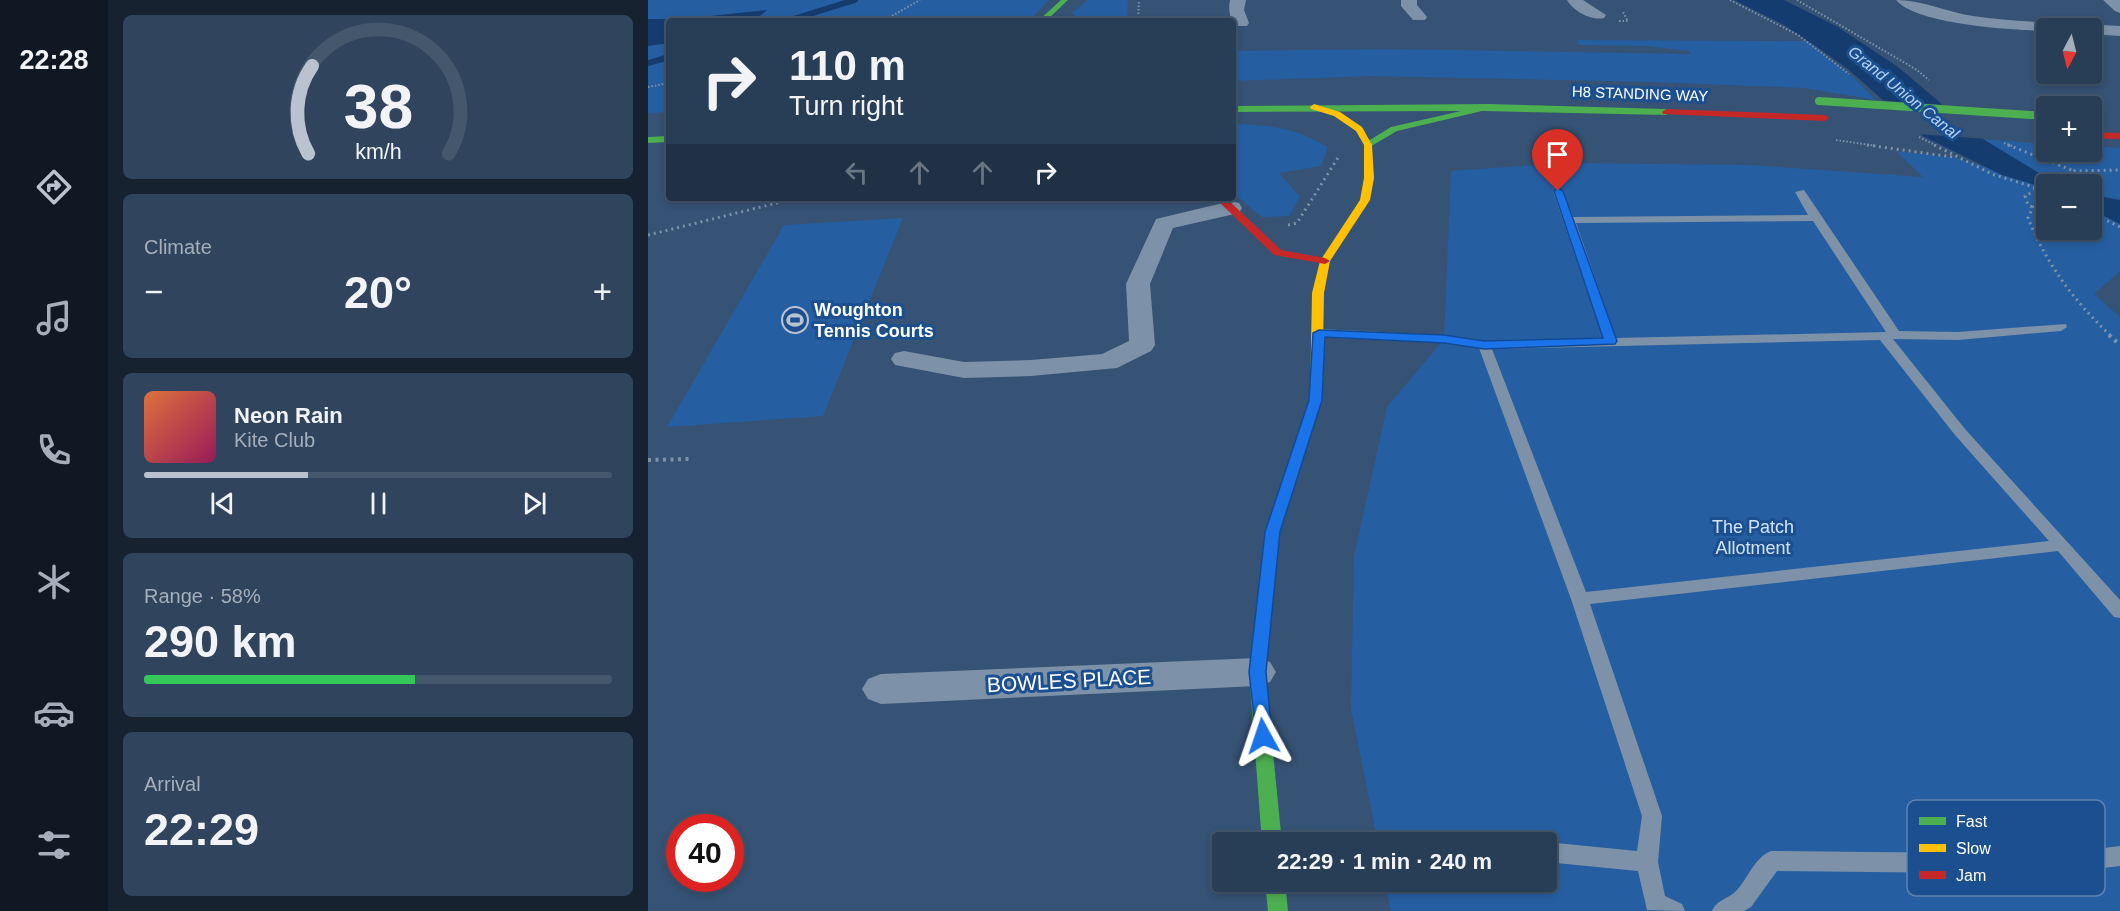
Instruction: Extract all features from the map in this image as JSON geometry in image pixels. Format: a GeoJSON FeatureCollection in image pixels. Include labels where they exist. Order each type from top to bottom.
{"type":"FeatureCollection","features":[{"type":"Feature","properties":{"kind":"main road"},"geometry":{"type":"LineString","coordinates":[[1045,18],[1065,0]]}},
{"type":"Feature","properties":{"kind":"main road"},"geometry":{"type":"LineString","coordinates":[[1814,101],[2036,115]]}},
{"type":"Feature","properties":{"kind":"main road"},"geometry":{"type":"LineString","coordinates":[[1271,832],[1257,672],[1273,532],[1316,400],[1318,293],[1325,261],[1365,200],[1370,178],[1368,145],[1359,129],[1337,114],[1314,107]]}},
{"type":"Feature","properties":{"kind":"main road"},"geometry":{"type":"LineString","coordinates":[[1368,145],[1394,129],[1488,107]]}},
{"type":"Feature","properties":{"kind":"main road","name":"H8 STANDING WAY"},"geometry":{"type":"LineString","coordinates":[[1236,109],[1488,107],[1656,110],[1830,118]]}},
{"type":"Feature","properties":{"kind":"main road"},"geometry":{"type":"LineString","coordinates":[[2102,135],[2120,136]]}},
{"type":"Feature","properties":{"kind":"main road"},"geometry":{"type":"LineString","coordinates":[[648,140],[666,139]]}},
{"type":"Feature","properties":{"kind":"main road"},"geometry":{"type":"LineString","coordinates":[[1226,203],[1278,253],[1325,261]]}},
{"type":"Feature","properties":{"kind":"main road"},"geometry":{"type":"LineString","coordinates":[[1276,892],[1278,911]]}},
{"type":"Feature","properties":{"kind":"street"},"geometry":{"type":"LineString","coordinates":[[1238,0],[1236,10],[1241,23]]}},
{"type":"Feature","properties":{"kind":"street"},"geometry":{"type":"LineString","coordinates":[[1409,0],[1409,6],[1419,17]]}},
{"type":"Feature","properties":{"kind":"street"},"geometry":{"type":"LineString","coordinates":[[1575,0],[1577,4],[1598,15]]}},
{"type":"Feature","properties":{"kind":"street"},"geometry":{"type":"LineString","coordinates":[[1904,0],[1932,14],[1963,21],[2036,25]]}},
{"type":"Feature","properties":{"kind":"street"},"geometry":{"type":"LineString","coordinates":[[2111,0],[2120,8]]}},
{"type":"Feature","properties":{"kind":"street"},"geometry":{"type":"LineString","coordinates":[[2102,30],[2120,31]]}},
{"type":"Feature","properties":{"kind":"street"},"geometry":{"type":"LineString","coordinates":[[904,359],[964,370],[1107,362],[1142,345],[1138,284],[1164,224],[1226,203]]}},
{"type":"Feature","properties":{"kind":"street","name":"BOWLES PLACE"},"geometry":{"type":"LineString","coordinates":[[881,689],[1257,672]]}},
{"type":"Feature","properties":{"kind":"lane"},"geometry":{"type":"LineString","coordinates":[[1558,191],[1611,341]]}},
{"type":"Feature","properties":{"kind":"lane"},"geometry":{"type":"LineString","coordinates":[[1800,192],[1889,336],[1960,432],[2120,612]]}},
{"type":"Feature","properties":{"kind":"lane"},"geometry":{"type":"LineString","coordinates":[[1569,220],[1816,219]]}},
{"type":"Feature","properties":{"kind":"lane"},"geometry":{"type":"LineString","coordinates":[[1319,333],[1444,339],[1484,345],[1958,336],[2061,327]]}},
{"type":"Feature","properties":{"kind":"lane"},"geometry":{"type":"LineString","coordinates":[[1484,345],[1580,599],[1653,816],[1647,862],[1655,903],[1674,911]]}},
{"type":"Feature","properties":{"kind":"lane"},"geometry":{"type":"LineString","coordinates":[[1580,599],[2062,545]]}},
{"type":"Feature","properties":{"kind":"lane"},"geometry":{"type":"LineString","coordinates":[[1557,853],[1647,862]]}},
{"type":"Feature","properties":{"kind":"lane"},"geometry":{"type":"LineString","coordinates":[[2105,858],[2120,856]]}},
{"type":"Feature","properties":{"kind":"lane"},"geometry":{"type":"LineString","coordinates":[[1723,911],[1743,900],[1771,861],[1907,862]]}},
{"type":"Feature","properties":{"kind":"path"},"geometry":{"type":"LineString","coordinates":[[888,18],[920,0]]}},
{"type":"Feature","properties":{"kind":"path"},"geometry":{"type":"LineString","coordinates":[[1138,0],[1138,18]]}},
{"type":"Feature","properties":{"kind":"path"},"geometry":{"type":"LineString","coordinates":[[648,87],[666,84]]}},
{"type":"Feature","properties":{"kind":"path"},"geometry":{"type":"LineString","coordinates":[[1832,140],[1896,151],[1958,158]]}},
{"type":"Feature","properties":{"kind":"path"},"geometry":{"type":"LineString","coordinates":[[1259,234],[1297,223],[1344,147]]}},
{"type":"Feature","properties":{"kind":"path"},"geometry":{"type":"LineString","coordinates":[[2072,174],[2074,171],[2120,170]]}},
{"type":"Feature","properties":{"kind":"path"},"geometry":{"type":"LineString","coordinates":[[2032,207],[2028,205],[2025,196],[2036,190]]}},
{"type":"Feature","properties":{"kind":"path"},"geometry":{"type":"LineString","coordinates":[[2036,200],[2028,219],[2057,280],[2120,345]]}},
{"type":"Feature","properties":{"kind":"path"},"geometry":{"type":"LineString","coordinates":[[648,235],[785,201]]}},
{"type":"Feature","properties":{"kind":"path"},"geometry":{"type":"LineString","coordinates":[[2102,218],[2120,227]]}},
{"type":"Feature","properties":{"kind":"path"},"geometry":{"type":"LineString","coordinates":[[648,460],[689,459]]}},
{"type":"Feature","properties":{"kind":"green space"},"geometry":{"type":"Polygon","coordinates":[[[648,0],[1049,0],[1032,18],[666,18],[666,112],[648,113],[648,0]]]}},
{"type":"Feature","properties":{"kind":"green space"},"geometry":{"type":"Polygon","coordinates":[[[1088,0],[1128,0],[1127,18],[1077,18],[1072,13],[1088,0]]]}},
{"type":"Feature","properties":{"kind":"green space"},"geometry":{"type":"Polygon","coordinates":[[[1576,40],[1807,41],[1853,77],[1876,100],[1804,88],[1652,82],[1370,76],[1236,81],[1236,51],[1385,49],[1691,54],[1689,51],[1646,46],[1579,45],[1576,40]]]}},
{"type":"Feature","properties":{"kind":"green space"},"geometry":{"type":"Polygon","coordinates":[[[1236,124],[1282,129],[1305,136],[1328,147],[1321,166],[1279,173],[1300,197],[1289,216],[1262,217],[1236,195],[1236,124]]]}},
{"type":"Feature","properties":{"kind":"green space"},"geometry":{"type":"Polygon","coordinates":[[[1983,139],[2036,143],[2036,162],[2102,162],[2102,147],[2120,148],[2120,200],[2102,196],[2102,174],[2038,174],[1983,139]]]}},
{"type":"Feature","properties":{"kind":"green space","name":"The Patch Allotment"},"geometry":{"type":"Polygon","coordinates":[[[1896,151],[1958,158],[2036,185],[2036,240],[2102,240],[2102,215],[2120,224],[2120,271],[2094,294],[2120,317],[2120,911],[1391,911],[1387,892],[1557,892],[1557,832],[1376,832],[1351,709],[1354,556],[1387,407],[1444,339],[1451,171],[1563,163],[1751,165],[1923,177],[1896,151]]]}},
{"type":"Feature","properties":{"kind":"green space","name":"Woughton Tennis Courts"},"geometry":{"type":"Polygon","coordinates":[[[903,218],[823,416],[667,427],[784,225],[903,218]]]}},
{"type":"Feature","properties":{"kind":"water","name":"Grand Union Canal"},"geometry":{"type":"Polygon","coordinates":[[[1734,0],[1784,0],[1838,27],[1898,67],[1983,139],[2041,174],[2036,174],[2036,185],[2002,175],[1923,136],[1848,69],[1784,25],[1734,0]]]}},
{"type":"Feature","properties":{"kind":"water"},"geometry":{"type":"Polygon","coordinates":[[[767,10],[758,18],[691,18],[767,10]]]}},
{"type":"Feature","properties":{"kind":"water"},"geometry":{"type":"Polygon","coordinates":[[[648,19],[666,19],[666,43],[648,46],[648,19]]]}},
{"type":"Feature","properties":{"kind":"water"},"geometry":{"type":"Polygon","coordinates":[[[2102,197],[2120,200],[2120,224],[2102,215],[2102,197]]]}},
{"type":"Feature","properties":{"kind":"pier"},"geometry":{"type":"Polygon","coordinates":[[[1875,100],[1946,105],[1988,139],[1916,134],[1875,100]]]}},
{"type":"Feature","properties":{"kind":"waterway"},"geometry":{"type":"LineString","coordinates":[[797,18],[855,0]]}},
{"type":"Feature","properties":{"kind":"waterway"},"geometry":{"type":"LineString","coordinates":[[648,63],[666,58]]}},
{"type":"Feature","properties":{"kind":"traffic: fast"},"geometry":{"type":"LineString","coordinates":[[1045,18],[1065,0]]}},
{"type":"Feature","properties":{"kind":"traffic: fast"},"geometry":{"type":"LineString","coordinates":[[1819,101],[2036,115]]}},
{"type":"Feature","properties":{"kind":"traffic: fast"},"geometry":{"type":"LineString","coordinates":[[1368,145],[1394,129],[1488,107]]}},
{"type":"Feature","properties":{"kind":"traffic: fast"},"geometry":{"type":"LineString","coordinates":[[1236,109],[1455,108],[1666,112]]}},
{"type":"Feature","properties":{"kind":"traffic: fast"},"geometry":{"type":"LineString","coordinates":[[648,140],[666,139]]}},
{"type":"Feature","properties":{"kind":"traffic: fast"},"geometry":{"type":"LineString","coordinates":[[1271,832],[1257,672],[1273,532],[1281,507]]}},
{"type":"Feature","properties":{"kind":"traffic: fast"},"geometry":{"type":"LineString","coordinates":[[1276,892],[1278,911]]}},
{"type":"Feature","properties":{"kind":"traffic: slow"},"geometry":{"type":"LineString","coordinates":[[1281,507],[1316,400],[1318,293],[1325,261],[1365,200],[1369,178],[1368,145],[1359,129],[1337,114],[1314,107]]}},
{"type":"Feature","properties":{"kind":"traffic: jam"},"geometry":{"type":"LineString","coordinates":[[1666,112],[1825,118]]}},
{"type":"Feature","properties":{"kind":"traffic: jam"},"geometry":{"type":"LineString","coordinates":[[2102,135],[2120,136]]}},
{"type":"Feature","properties":{"kind":"traffic: jam"},"geometry":{"type":"LineString","coordinates":[[1223,201],[1278,253],[1325,261]]}},
{"type":"Feature","properties":{"kind":"place","name":"Woughton Tennis Courts"},"geometry":{"type":"Point","coordinates":[795,320]}},
{"type":"Feature","properties":{"kind":"route"},"geometry":{"type":"LineString","coordinates":[[1263,736],[1257,672],[1273,532],[1316,400],[1319,333],[1444,339],[1484,345],[1611,341],[1558,191]]}}]}
